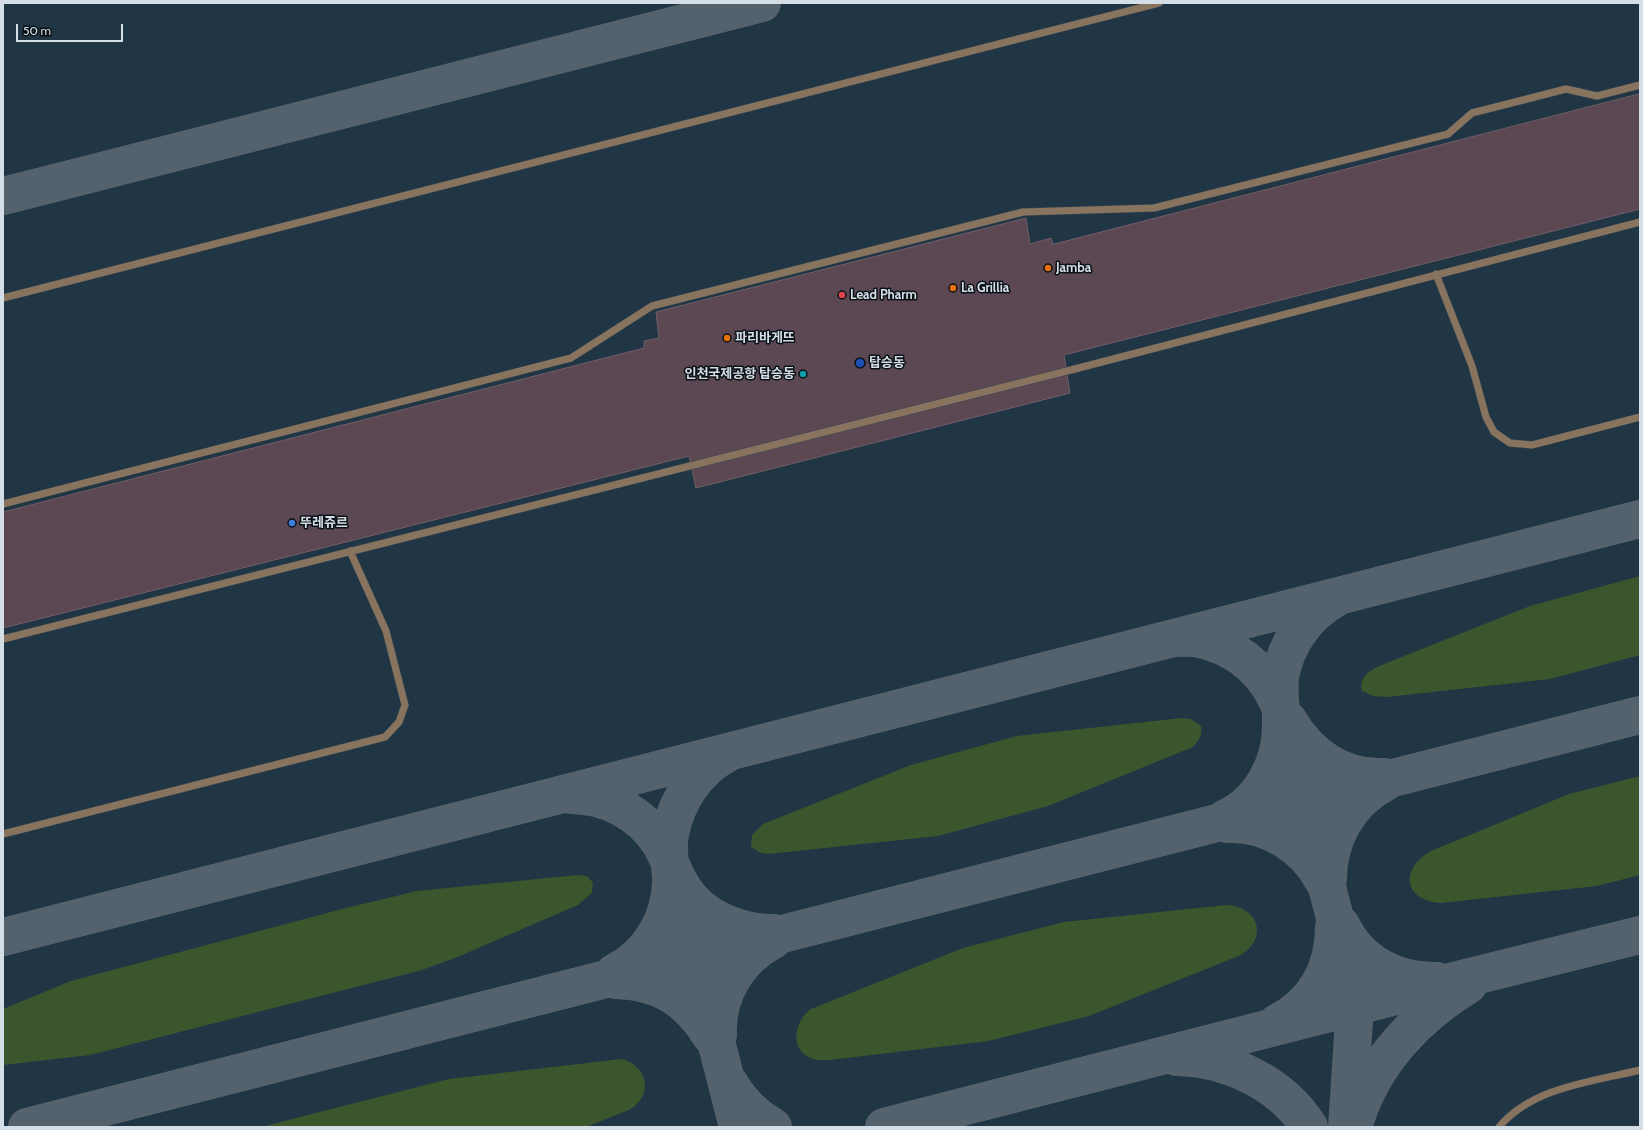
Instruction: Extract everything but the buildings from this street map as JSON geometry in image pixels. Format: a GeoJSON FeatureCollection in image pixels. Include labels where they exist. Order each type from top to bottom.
{"type":"FeatureCollection","features":[{"type":"Feature","properties":{"kind":"lane"},"geometry":{"type":"LineString","coordinates":[[3,298],[1159,3]]}},
{"type":"Feature","properties":{"kind":"lane"},"geometry":{"type":"LineString","coordinates":[[3,504],[571,358],[652,306],[1023,212],[1154,208],[1448,134],[1472,113],[1566,89],[1597,96],[1640,85]]}},
{"type":"Feature","properties":{"kind":"lane"},"geometry":{"type":"LineString","coordinates":[[3,639],[1071,370],[1640,222]]}},
{"type":"Feature","properties":{"kind":"lane"},"geometry":{"type":"LineString","coordinates":[[1436,274],[1472,366],[1486,417],[1494,432],[1510,443],[1532,445],[1640,417]]}},
{"type":"Feature","properties":{"kind":"lane"},"geometry":{"type":"LineString","coordinates":[[3,834],[385,737],[400,722],[405,704],[386,631],[350,551]]}},
{"type":"Feature","properties":{"kind":"lane"},"geometry":{"type":"LineString","coordinates":[[1498,1127],[1523,1105],[1542,1096],[1565,1088],[1640,1070]]}},
{"type":"Feature","properties":{"kind":"shaded area"},"geometry":{"type":"Polygon","coordinates":[[[3,3],[1640,3],[1640,1127],[3,1127],[3,3]]]}},
{"type":"Feature","properties":{"kind":"green space"},"geometry":{"type":"Polygon","coordinates":[[[1640,576],[1640,655],[1550,679],[1387,697],[1373,696],[1362,691],[1361,686],[1364,677],[1375,668],[1384,664],[1530,606],[1640,576]]]}},
{"type":"Feature","properties":{"kind":"green space"},"geometry":{"type":"Polygon","coordinates":[[[1182,718],[1191,719],[1201,726],[1200,737],[1193,747],[1048,806],[938,836],[768,854],[761,853],[751,847],[752,835],[763,824],[911,765],[1017,736],[1182,718]]]}},
{"type":"Feature","properties":{"kind":"green space"},"geometry":{"type":"Polygon","coordinates":[[[1640,776],[1640,875],[1597,886],[1441,903],[1429,901],[1419,897],[1413,890],[1410,883],[1410,875],[1414,866],[1421,858],[1431,851],[1569,794],[1640,776]]]}},
{"type":"Feature","properties":{"kind":"green space"},"geometry":{"type":"Polygon","coordinates":[[[578,875],[587,876],[593,883],[592,893],[578,905],[455,958],[422,970],[90,1055],[3,1065],[3,1009],[71,981],[346,908],[417,891],[578,875]]]}},
{"type":"Feature","properties":{"kind":"green space"},"geometry":{"type":"Polygon","coordinates":[[[1227,905],[1238,907],[1246,911],[1256,924],[1257,932],[1255,940],[1250,948],[1241,955],[1089,1016],[988,1041],[830,1060],[814,1059],[800,1050],[797,1044],[796,1036],[800,1021],[811,1009],[963,948],[1064,922],[1227,905]]]}},
{"type":"Feature","properties":{"kind":"green space"},"geometry":{"type":"Polygon","coordinates":[[[622,1059],[638,1068],[642,1075],[645,1082],[645,1090],[642,1097],[637,1104],[629,1110],[586,1127],[261,1127],[449,1079],[622,1059]]]}},
{"type":"Feature","properties":{"kind":"taxiway"},"geometry":{"type":"LineString","coordinates":[[3,196],[762,3]]}},
{"type":"Feature","properties":{"kind":"taxiway"},"geometry":{"type":"LineString","coordinates":[[3,937],[1640,519]]}},
{"type":"Feature","properties":{"kind":"taxiway"},"geometry":{"type":"LineString","coordinates":[[1226,818],[1249,802],[1259,792],[1267,780],[1273,767],[1280,740],[1281,720],[1279,689],[1280,677],[1287,653],[1299,631],[1315,613],[1336,598]]}},
{"type":"Feature","properties":{"kind":"taxiway"},"geometry":{"type":"LineString","coordinates":[[1181,638],[1196,638],[1211,642],[1235,652],[1245,659],[1270,686],[1281,709],[1350,976],[1355,1006],[1347,1127]]}},
{"type":"Feature","properties":{"kind":"taxiway"},"geometry":{"type":"LineString","coordinates":[[27,1127],[1640,715]]}},
{"type":"Feature","properties":{"kind":"taxiway"},"geometry":{"type":"LineString","coordinates":[[1288,720],[1296,733],[1306,744],[1316,754],[1328,762],[1340,769],[1354,774],[1369,777],[1384,777]]}},
{"type":"Feature","properties":{"kind":"taxiway"},"geometry":{"type":"LineString","coordinates":[[614,973],[637,957],[655,936],[670,896],[671,882],[669,840],[677,810],[689,787],[697,777],[716,760],[726,754]]}},
{"type":"Feature","properties":{"kind":"taxiway"},"geometry":{"type":"LineString","coordinates":[[1328,879],[1332,850],[1336,836],[1342,824],[1350,811],[1360,801],[1371,791],[1384,783]]}},
{"type":"Feature","properties":{"kind":"taxiway"},"geometry":{"type":"LineString","coordinates":[[570,795],[596,798],[609,802],[621,807],[643,822],[660,843],[684,890],[701,909],[711,916],[735,927],[773,933]]}},
{"type":"Feature","properties":{"kind":"taxiway"},"geometry":{"type":"LineString","coordinates":[[1228,824],[1243,824],[1257,827],[1283,838],[1306,857],[1323,880]]}},
{"type":"Feature","properties":{"kind":"taxiway"},"geometry":{"type":"LineString","coordinates":[[1341,925],[1358,950],[1368,960],[1380,968],[1407,978],[1437,981]]}},
{"type":"Feature","properties":{"kind":"taxiway"},"geometry":{"type":"LineString","coordinates":[[1277,1023],[1302,1006],[1320,984],[1330,957],[1334,927]]}},
{"type":"Feature","properties":{"kind":"taxiway"},"geometry":{"type":"LineString","coordinates":[[688,932],[738,1127]]}},
{"type":"Feature","properties":{"kind":"taxiway"},"geometry":{"type":"LineString","coordinates":[[884,1127],[1640,935]]}},
{"type":"Feature","properties":{"kind":"taxiway"},"geometry":{"type":"LineString","coordinates":[[718,1035],[718,1020],[721,1006],[725,992],[732,979],[749,957],[773,940]]}},
{"type":"Feature","properties":{"kind":"taxiway"},"geometry":{"type":"LineString","coordinates":[[616,980],[646,984],[671,994],[693,1012],[711,1036]]}},
{"type":"Feature","properties":{"kind":"taxiway"},"geometry":{"type":"LineString","coordinates":[[1355,1121],[1363,1099],[1373,1079],[1399,1042],[1431,1011],[1468,985]]}},
{"type":"Feature","properties":{"kind":"taxiway"},"geometry":{"type":"LineString","coordinates":[[1177,1057],[1196,1058],[1215,1062],[1252,1076],[1269,1086],[1284,1098],[1298,1111],[1309,1127]]}},
{"type":"Feature","properties":{"kind":"taxiway"},"geometry":{"type":"LineString","coordinates":[[729,1083],[748,1108],[773,1127]]}},
{"type":"Feature","properties":{"kind":"place","name":"Jamba"},"geometry":{"type":"Point","coordinates":[1048,268]}},
{"type":"Feature","properties":{"kind":"place","name":"La Grillia"},"geometry":{"type":"Point","coordinates":[953,288]}},
{"type":"Feature","properties":{"kind":"place","name":"Lead Pharm"},"geometry":{"type":"Point","coordinates":[842,295]}},
{"type":"Feature","properties":{"kind":"place","name":"파리바게뜨"},"geometry":{"type":"Point","coordinates":[727,338]}},
{"type":"Feature","properties":{"kind":"place","name":"탑승동"},"geometry":{"type":"Point","coordinates":[860,363]}},
{"type":"Feature","properties":{"kind":"place","name":"인천국제공항 탑승동"},"geometry":{"type":"Point","coordinates":[803,374]}},
{"type":"Feature","properties":{"kind":"place","name":"뚜레쥬르"},"geometry":{"type":"Point","coordinates":[292,523]}}]}
